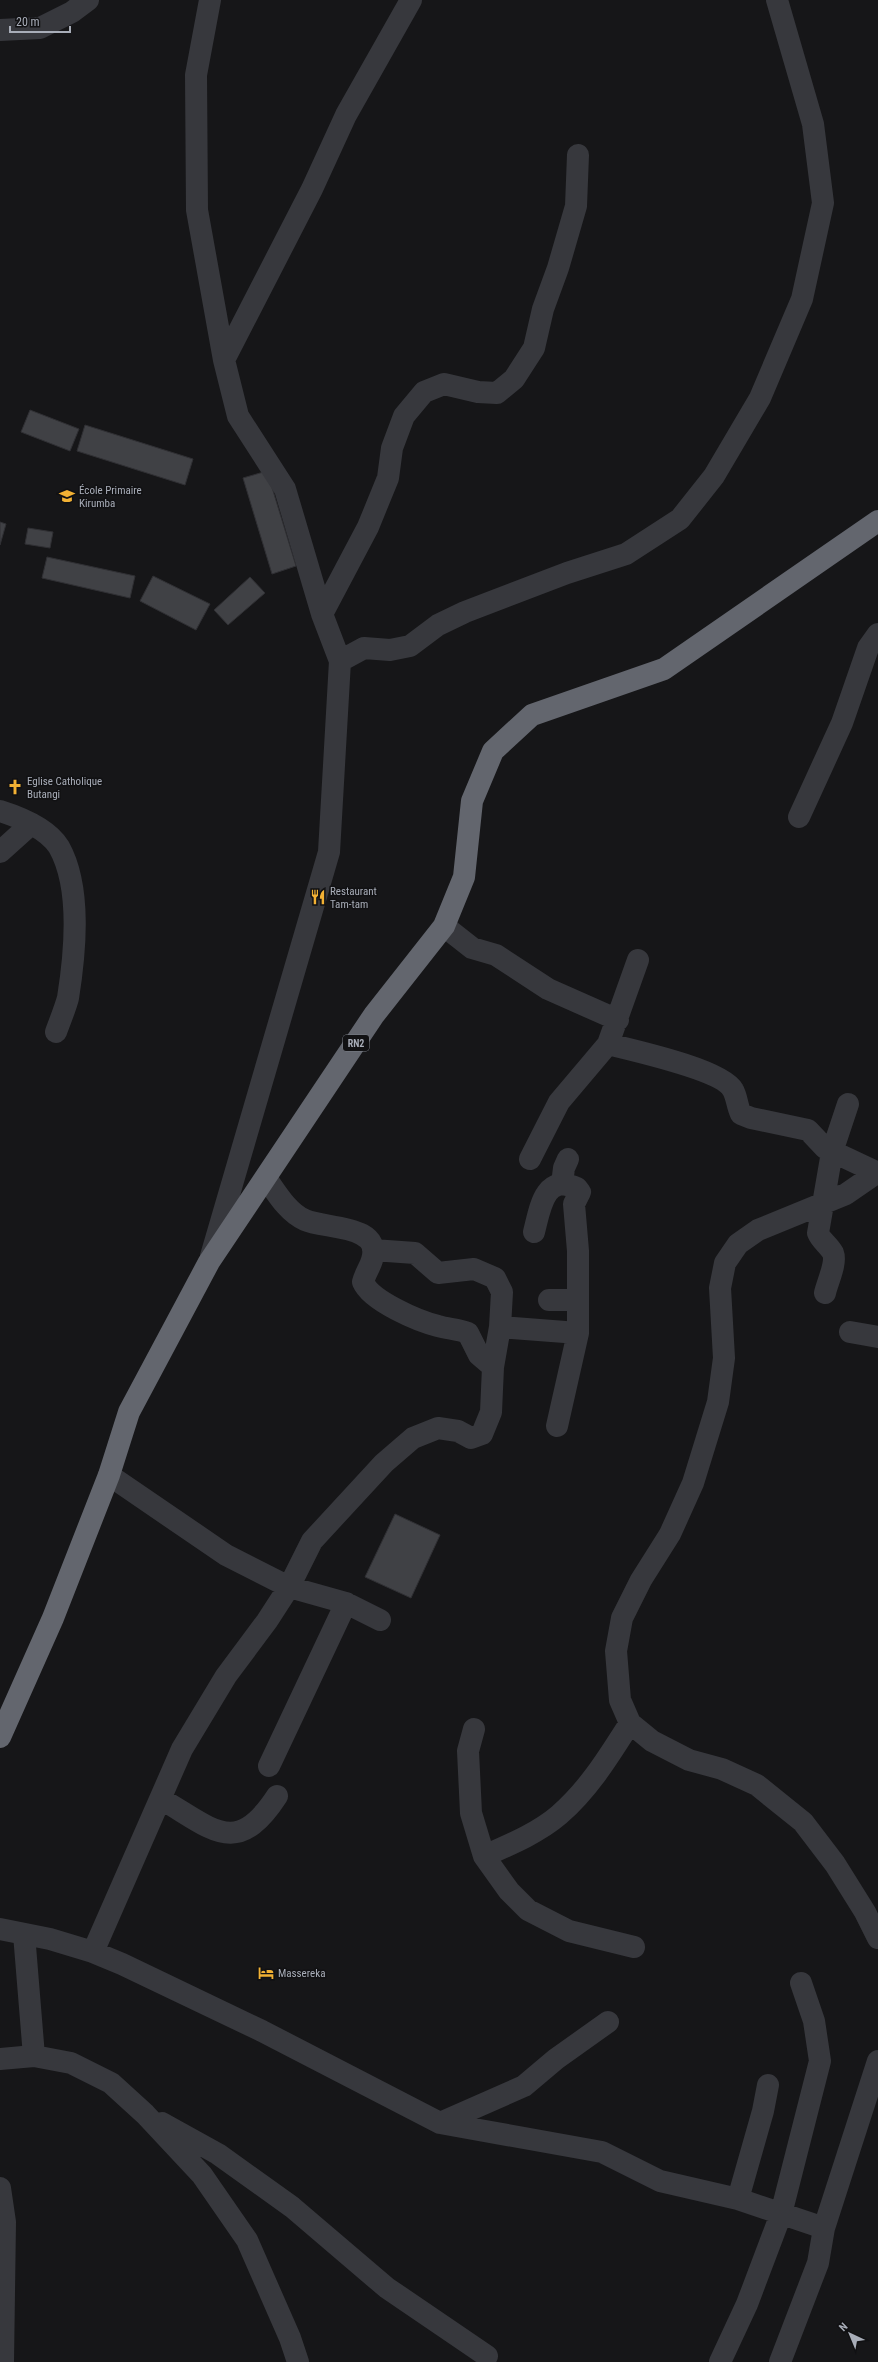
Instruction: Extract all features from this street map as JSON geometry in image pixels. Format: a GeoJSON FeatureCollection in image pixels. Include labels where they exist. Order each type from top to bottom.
{"type":"FeatureCollection","features":[{"type":"Feature","properties":{"kind":"highway","name":"RN2"},"geometry":{"type":"LineString","coordinates":[[0,1737],[53,1618],[109,1475],[129,1412],[209,1262],[374,1016],[444,926],[464,877],[472,801],[492,751],[532,715],[664,669],[878,521]]}},
{"type":"Feature","properties":{"kind":"street"},"geometry":{"type":"LineString","coordinates":[[0,30],[40,28],[72,12],[88,0]]}},
{"type":"Feature","properties":{"kind":"street"},"geometry":{"type":"LineString","coordinates":[[209,1262],[329,852],[340,661],[322,614],[284,489],[238,416],[224,360],[197,210],[196,75],[210,0]]}},
{"type":"Feature","properties":{"kind":"street"},"geometry":{"type":"LineString","coordinates":[[224,360],[312,189],[346,115],[411,0]]}},
{"type":"Feature","properties":{"kind":"street"},"geometry":{"type":"LineString","coordinates":[[340,661],[364,648],[390,650],[410,646],[438,625],[465,612],[567,573],[626,554],[680,519],[714,476],[760,398],[802,299],[824,203],[813,124],[778,0]]}},
{"type":"Feature","properties":{"kind":"street"},"geometry":{"type":"LineString","coordinates":[[322,614],[371,520],[388,478],[392,448],[404,416],[424,392],[444,384],[478,392],[497,393],[514,379],[534,348],[543,309],[558,268],[576,206],[578,155]]}},
{"type":"Feature","properties":{"kind":"street"},"geometry":{"type":"LineString","coordinates":[[799,817],[842,723],[864,659],[878,634]]}},
{"type":"Feature","properties":{"kind":"street"},"geometry":{"type":"LineString","coordinates":[[0,811],[18,817],[47,835],[58,847],[70,876],[75,924],[67,999],[56,1032]]}},
{"type":"Feature","properties":{"kind":"street"},"geometry":{"type":"LineString","coordinates":[[0,852],[30,825]]}},
{"type":"Feature","properties":{"kind":"street"},"geometry":{"type":"LineString","coordinates":[[444,926],[472,948],[496,955],[548,989],[618,1020]]}},
{"type":"Feature","properties":{"kind":"street"},"geometry":{"type":"LineString","coordinates":[[530,1159],[559,1102],[608,1044],[618,1020],[638,960]]}},
{"type":"Feature","properties":{"kind":"street"},"geometry":{"type":"LineString","coordinates":[[608,1044],[664,1058],[722,1079],[733,1090],[741,1114],[751,1118],[808,1130],[825,1148],[878,1172]]}},
{"type":"Feature","properties":{"kind":"street"},"geometry":{"type":"LineString","coordinates":[[825,1293],[834,1260],[833,1253],[820,1239],[818,1233],[822,1202],[832,1152],[848,1104]]}},
{"type":"Feature","properties":{"kind":"street"},"geometry":{"type":"LineString","coordinates":[[562,1184],[564,1168],[568,1159]]}},
{"type":"Feature","properties":{"kind":"street"},"geometry":{"type":"LineString","coordinates":[[878,1172],[846,1194],[822,1202],[758,1230],[738,1244],[725,1264],[720,1288],[724,1358],[718,1402],[693,1483],[670,1534],[641,1580],[622,1618],[616,1651],[620,1700],[630,1723],[652,1741],[689,1760],[722,1769],[757,1785],[803,1822],[835,1864],[865,1912],[878,1938]]}},
{"type":"Feature","properties":{"kind":"street"},"geometry":{"type":"LineString","coordinates":[[266,1178],[287,1206],[304,1220],[361,1233],[371,1242],[373,1259],[363,1282],[366,1290],[387,1305],[430,1323],[468,1333],[475,1350],[493,1367]]}},
{"type":"Feature","properties":{"kind":"street"},"geometry":{"type":"LineString","coordinates":[[534,1232],[543,1199],[554,1186],[562,1184],[578,1188],[580,1192],[574,1204],[578,1251],[578,1333],[557,1426]]}},
{"type":"Feature","properties":{"kind":"street"},"geometry":{"type":"LineString","coordinates":[[93,1952],[182,1749],[226,1676],[267,1621],[289,1587],[312,1541],[384,1463],[413,1438],[438,1428],[458,1431],[471,1438],[482,1434],[491,1412],[493,1367],[500,1327],[502,1292],[495,1278],[474,1269],[438,1273],[415,1253],[373,1250]]}},
{"type":"Feature","properties":{"kind":"street"},"geometry":{"type":"LineString","coordinates":[[549,1300],[578,1300]]}},
{"type":"Feature","properties":{"kind":"street"},"geometry":{"type":"LineString","coordinates":[[500,1327],[578,1333]]}},
{"type":"Feature","properties":{"kind":"street"},"geometry":{"type":"LineString","coordinates":[[850,1332],[878,1337]]}},
{"type":"Feature","properties":{"kind":"street"},"geometry":{"type":"LineString","coordinates":[[109,1475],[226,1555],[289,1587],[346,1603],[380,1620]]}},
{"type":"Feature","properties":{"kind":"street"},"geometry":{"type":"LineString","coordinates":[[269,1766],[346,1603]]}},
{"type":"Feature","properties":{"kind":"street"},"geometry":{"type":"LineString","coordinates":[[484,1856],[516,1842],[558,1815],[601,1770],[630,1723]]}},
{"type":"Feature","properties":{"kind":"street"},"geometry":{"type":"LineString","coordinates":[[474,1729],[468,1751],[471,1813],[484,1856],[509,1891],[528,1910],[569,1931],[634,1947]]}},
{"type":"Feature","properties":{"kind":"street"},"geometry":{"type":"LineString","coordinates":[[161,1799],[219,1832],[236,1834],[253,1826],[265,1816],[278,1796]]}},
{"type":"Feature","properties":{"kind":"street"},"geometry":{"type":"LineString","coordinates":[[0,1929],[93,1952],[262,2031],[440,2123],[602,2152],[660,2181],[738,2199],[824,2228]]}},
{"type":"Feature","properties":{"kind":"street"},"geometry":{"type":"LineString","coordinates":[[24,1934],[34,2056]]}},
{"type":"Feature","properties":{"kind":"street"},"geometry":{"type":"LineString","coordinates":[[720,2362],[747,2304],[781,2214],[820,2061],[814,2021],[801,1983]]}},
{"type":"Feature","properties":{"kind":"street"},"geometry":{"type":"LineString","coordinates":[[440,2123],[524,2086],[556,2059],[608,2022]]}},
{"type":"Feature","properties":{"kind":"street"},"geometry":{"type":"LineString","coordinates":[[0,2059],[34,2056],[71,2063],[111,2083],[145,2114],[202,2175],[247,2240],[290,2338],[298,2362]]}},
{"type":"Feature","properties":{"kind":"street"},"geometry":{"type":"LineString","coordinates":[[780,2362],[818,2263],[824,2228],[878,2061]]}},
{"type":"Feature","properties":{"kind":"street"},"geometry":{"type":"LineString","coordinates":[[738,2199],[763,2111],[768,2085]]}},
{"type":"Feature","properties":{"kind":"street"},"geometry":{"type":"LineString","coordinates":[[145,2114],[218,2154],[292,2207],[387,2288],[487,2356]]}},
{"type":"Feature","properties":{"kind":"street"},"geometry":{"type":"LineString","coordinates":[[0,2188],[5,2222],[2,2362]]}},
{"type":"Feature","properties":{"kind":"building"},"geometry":{"type":"Polygon","coordinates":[[[30,410],[79,429],[70,451],[21,432],[30,410]]]}},
{"type":"Feature","properties":{"kind":"building"},"geometry":{"type":"Polygon","coordinates":[[[85,425],[193,459],[185,485],[77,451],[85,425]]]}},
{"type":"Feature","properties":{"kind":"building"},"geometry":{"type":"Polygon","coordinates":[[[267,471],[296,566],[272,574],[243,478],[267,471]]]}},
{"type":"Feature","properties":{"kind":"building"},"geometry":{"type":"Polygon","coordinates":[[[0,522],[6,524],[0,545],[0,522]]]}},
{"type":"Feature","properties":{"kind":"building"},"geometry":{"type":"Polygon","coordinates":[[[28,528],[53,532],[50,548],[25,544],[28,528]]]}},
{"type":"Feature","properties":{"kind":"building"},"geometry":{"type":"Polygon","coordinates":[[[47,557],[135,576],[130,598],[42,578],[47,557]]]}},
{"type":"Feature","properties":{"kind":"building"},"geometry":{"type":"Polygon","coordinates":[[[153,576],[210,604],[196,630],[140,601],[153,576]]]}},
{"type":"Feature","properties":{"kind":"building"},"geometry":{"type":"Polygon","coordinates":[[[250,577],[265,593],[228,625],[214,610],[250,577]]]}},
{"type":"Feature","properties":{"kind":"building"},"geometry":{"type":"Polygon","coordinates":[[[395,1514],[440,1535],[411,1598],[365,1577],[395,1514]]]}},
{"type":"Feature","properties":{"kind":"place","name":"École Primaire Kirumba"},"geometry":{"type":"Point","coordinates":[67,496]}},
{"type":"Feature","properties":{"kind":"place","name":"Eglise Catholique Butangi"},"geometry":{"type":"Point","coordinates":[15,787]}},
{"type":"Feature","properties":{"kind":"place","name":"Restaurant Tam-tam"},"geometry":{"type":"Point","coordinates":[318,897]}},
{"type":"Feature","properties":{"kind":"place","name":"Massereka"},"geometry":{"type":"Point","coordinates":[266,1973]}}]}
